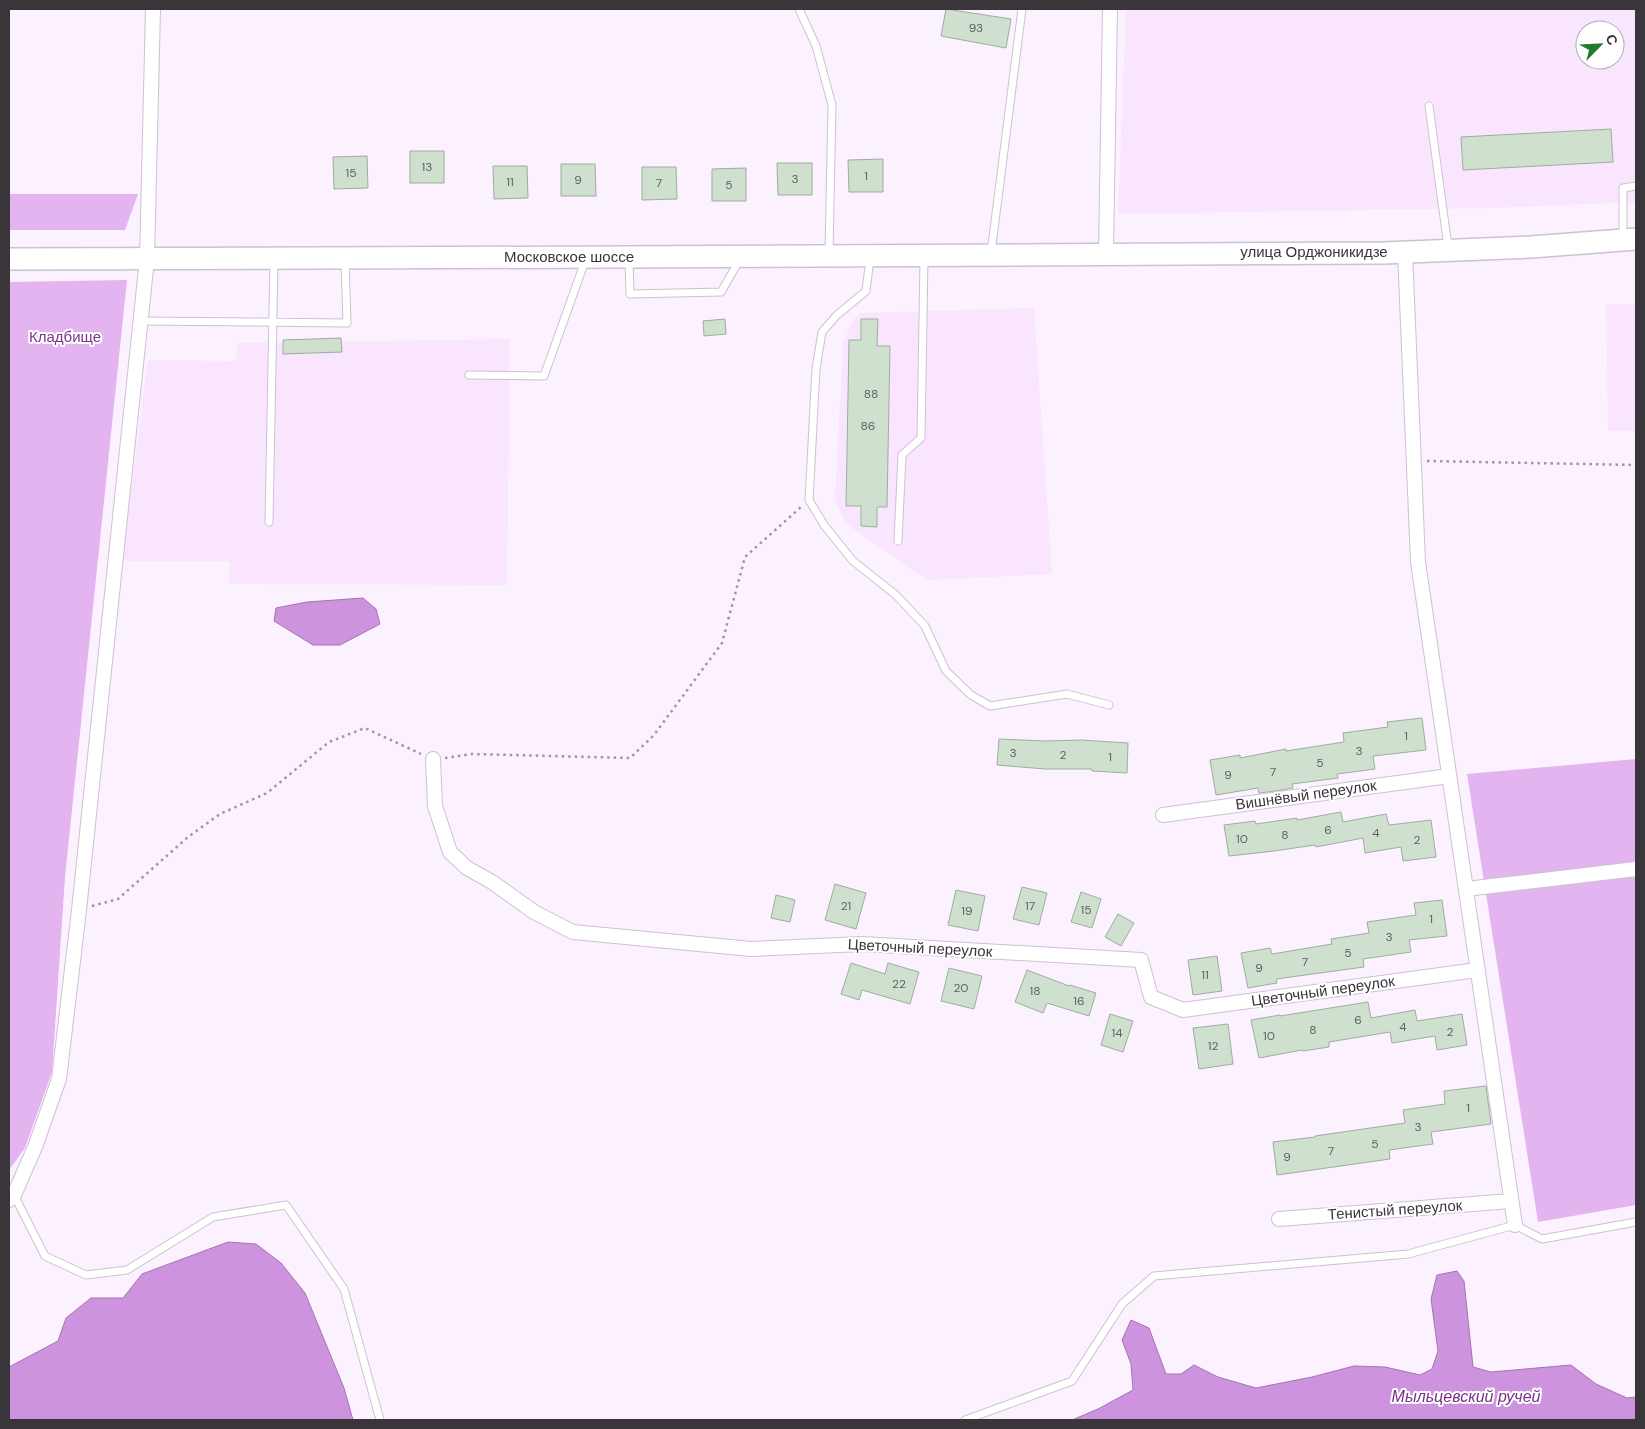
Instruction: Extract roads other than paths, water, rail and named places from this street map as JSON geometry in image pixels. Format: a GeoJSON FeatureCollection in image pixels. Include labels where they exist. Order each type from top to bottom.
{"type":"FeatureCollection","features":[{"type":"Feature","properties":{"kind":"main road","name":"улица Орджоникидзе"},"geometry":{"type":"LineString","coordinates":[[990,256],[1106,253],[1405,252],[1531,247],[1629,239]]}},
{"type":"Feature","properties":{"kind":"main road","name":"Московское шоссе"},"geometry":{"type":"LineString","coordinates":[[9,259],[990,256]]}},
{"type":"Feature","properties":{"kind":"street"},"geometry":{"type":"LineString","coordinates":[[11,1198],[35,1147],[59,1079],[79,910],[147,259],[153,9]]}},
{"type":"Feature","properties":{"kind":"street"},"geometry":{"type":"LineString","coordinates":[[1106,253],[1110,9]]}},
{"type":"Feature","properties":{"kind":"street"},"geometry":{"type":"LineString","coordinates":[[1405,252],[1418,562],[1515,1226]]}},
{"type":"Feature","properties":{"kind":"street","name":"Цветочный переулок"},"geometry":{"type":"LineString","coordinates":[[433,759],[435,806],[450,852],[467,868],[492,882],[534,912],[573,932],[751,949],[862,944],[1141,960],[1151,997],[1183,1010],[1478,970]]}},
{"type":"Feature","properties":{"kind":"street","name":"Вишнёвый переулок"},"geometry":{"type":"LineString","coordinates":[[1163,815],[1449,776]]}},
{"type":"Feature","properties":{"kind":"street"},"geometry":{"type":"LineString","coordinates":[[1466,889],[1636,869]]}},
{"type":"Feature","properties":{"kind":"street","name":"Тенистый переулок"},"geometry":{"type":"LineString","coordinates":[[1280,1219],[1512,1201]]}},
{"type":"Feature","properties":{"kind":"lane"},"geometry":{"type":"LineString","coordinates":[[799,9],[816,46],[832,105],[829,256]]}},
{"type":"Feature","properties":{"kind":"lane"},"geometry":{"type":"LineString","coordinates":[[990,256],[1022,9]]}},
{"type":"Feature","properties":{"kind":"lane"},"geometry":{"type":"LineString","coordinates":[[1429,106],[1449,250]]}},
{"type":"Feature","properties":{"kind":"lane"},"geometry":{"type":"LineString","coordinates":[[1629,239],[1623,188],[1636,186]]}},
{"type":"Feature","properties":{"kind":"lane"},"geometry":{"type":"LineString","coordinates":[[870,256],[866,291],[837,315],[822,332],[816,369],[809,500],[824,525],[853,561],[896,595],[925,626],[946,671],[971,695],[990,706],[1067,694],[1109,705]]}},
{"type":"Feature","properties":{"kind":"lane"},"geometry":{"type":"LineString","coordinates":[[898,541],[902,456],[921,438],[924,256]]}},
{"type":"Feature","properties":{"kind":"lane"},"geometry":{"type":"LineString","coordinates":[[469,375],[544,376],[586,257]]}},
{"type":"Feature","properties":{"kind":"lane"},"geometry":{"type":"LineString","coordinates":[[629,257],[630,294],[721,292],[741,257]]}},
{"type":"Feature","properties":{"kind":"lane"},"geometry":{"type":"LineString","coordinates":[[141,322],[347,323],[345,258]]}},
{"type":"Feature","properties":{"kind":"lane"},"geometry":{"type":"LineString","coordinates":[[269,522],[274,259]]}},
{"type":"Feature","properties":{"kind":"lane"},"geometry":{"type":"LineString","coordinates":[[11,1198],[45,1256],[86,1275],[127,1270],[213,1217],[286,1205],[344,1289],[380,1420]]}},
{"type":"Feature","properties":{"kind":"lane"},"geometry":{"type":"LineString","coordinates":[[965,1420],[1072,1381],[1122,1304],[1154,1276],[1408,1254],[1515,1226],[1542,1239],[1636,1222]]}},
{"type":"Feature","properties":{"kind":"water"},"geometry":{"type":"Polygon","coordinates":[[[363,598],[376,609],[380,624],[340,645],[313,645],[274,621],[276,608],[307,602],[363,598]]]}},
{"type":"Feature","properties":{"kind":"water"},"geometry":{"type":"Polygon","coordinates":[[[228,1242],[256,1244],[281,1263],[305,1293],[344,1388],[353,1420],[9,1420],[9,1367],[58,1341],[66,1318],[91,1298],[123,1298],[142,1274],[228,1242]]]}},
{"type":"Feature","properties":{"kind":"water","name":"Мыльцевский ручей"},"geometry":{"type":"Polygon","coordinates":[[[1457,1271],[1464,1281],[1473,1367],[1491,1372],[1571,1365],[1596,1384],[1627,1398],[1636,1397],[1636,1420],[1072,1420],[1098,1409],[1133,1390],[1131,1364],[1122,1340],[1131,1320],[1149,1328],[1166,1374],[1181,1374],[1194,1365],[1218,1377],[1256,1388],[1312,1377],[1354,1366],[1385,1367],[1420,1375],[1432,1369],[1438,1351],[1431,1299],[1437,1275],[1457,1271]]]}},
{"type":"Feature","properties":{"kind":"park label","name":"Кладбище"},"geometry":{"type":"Point","coordinates":[65,337]}}]}
